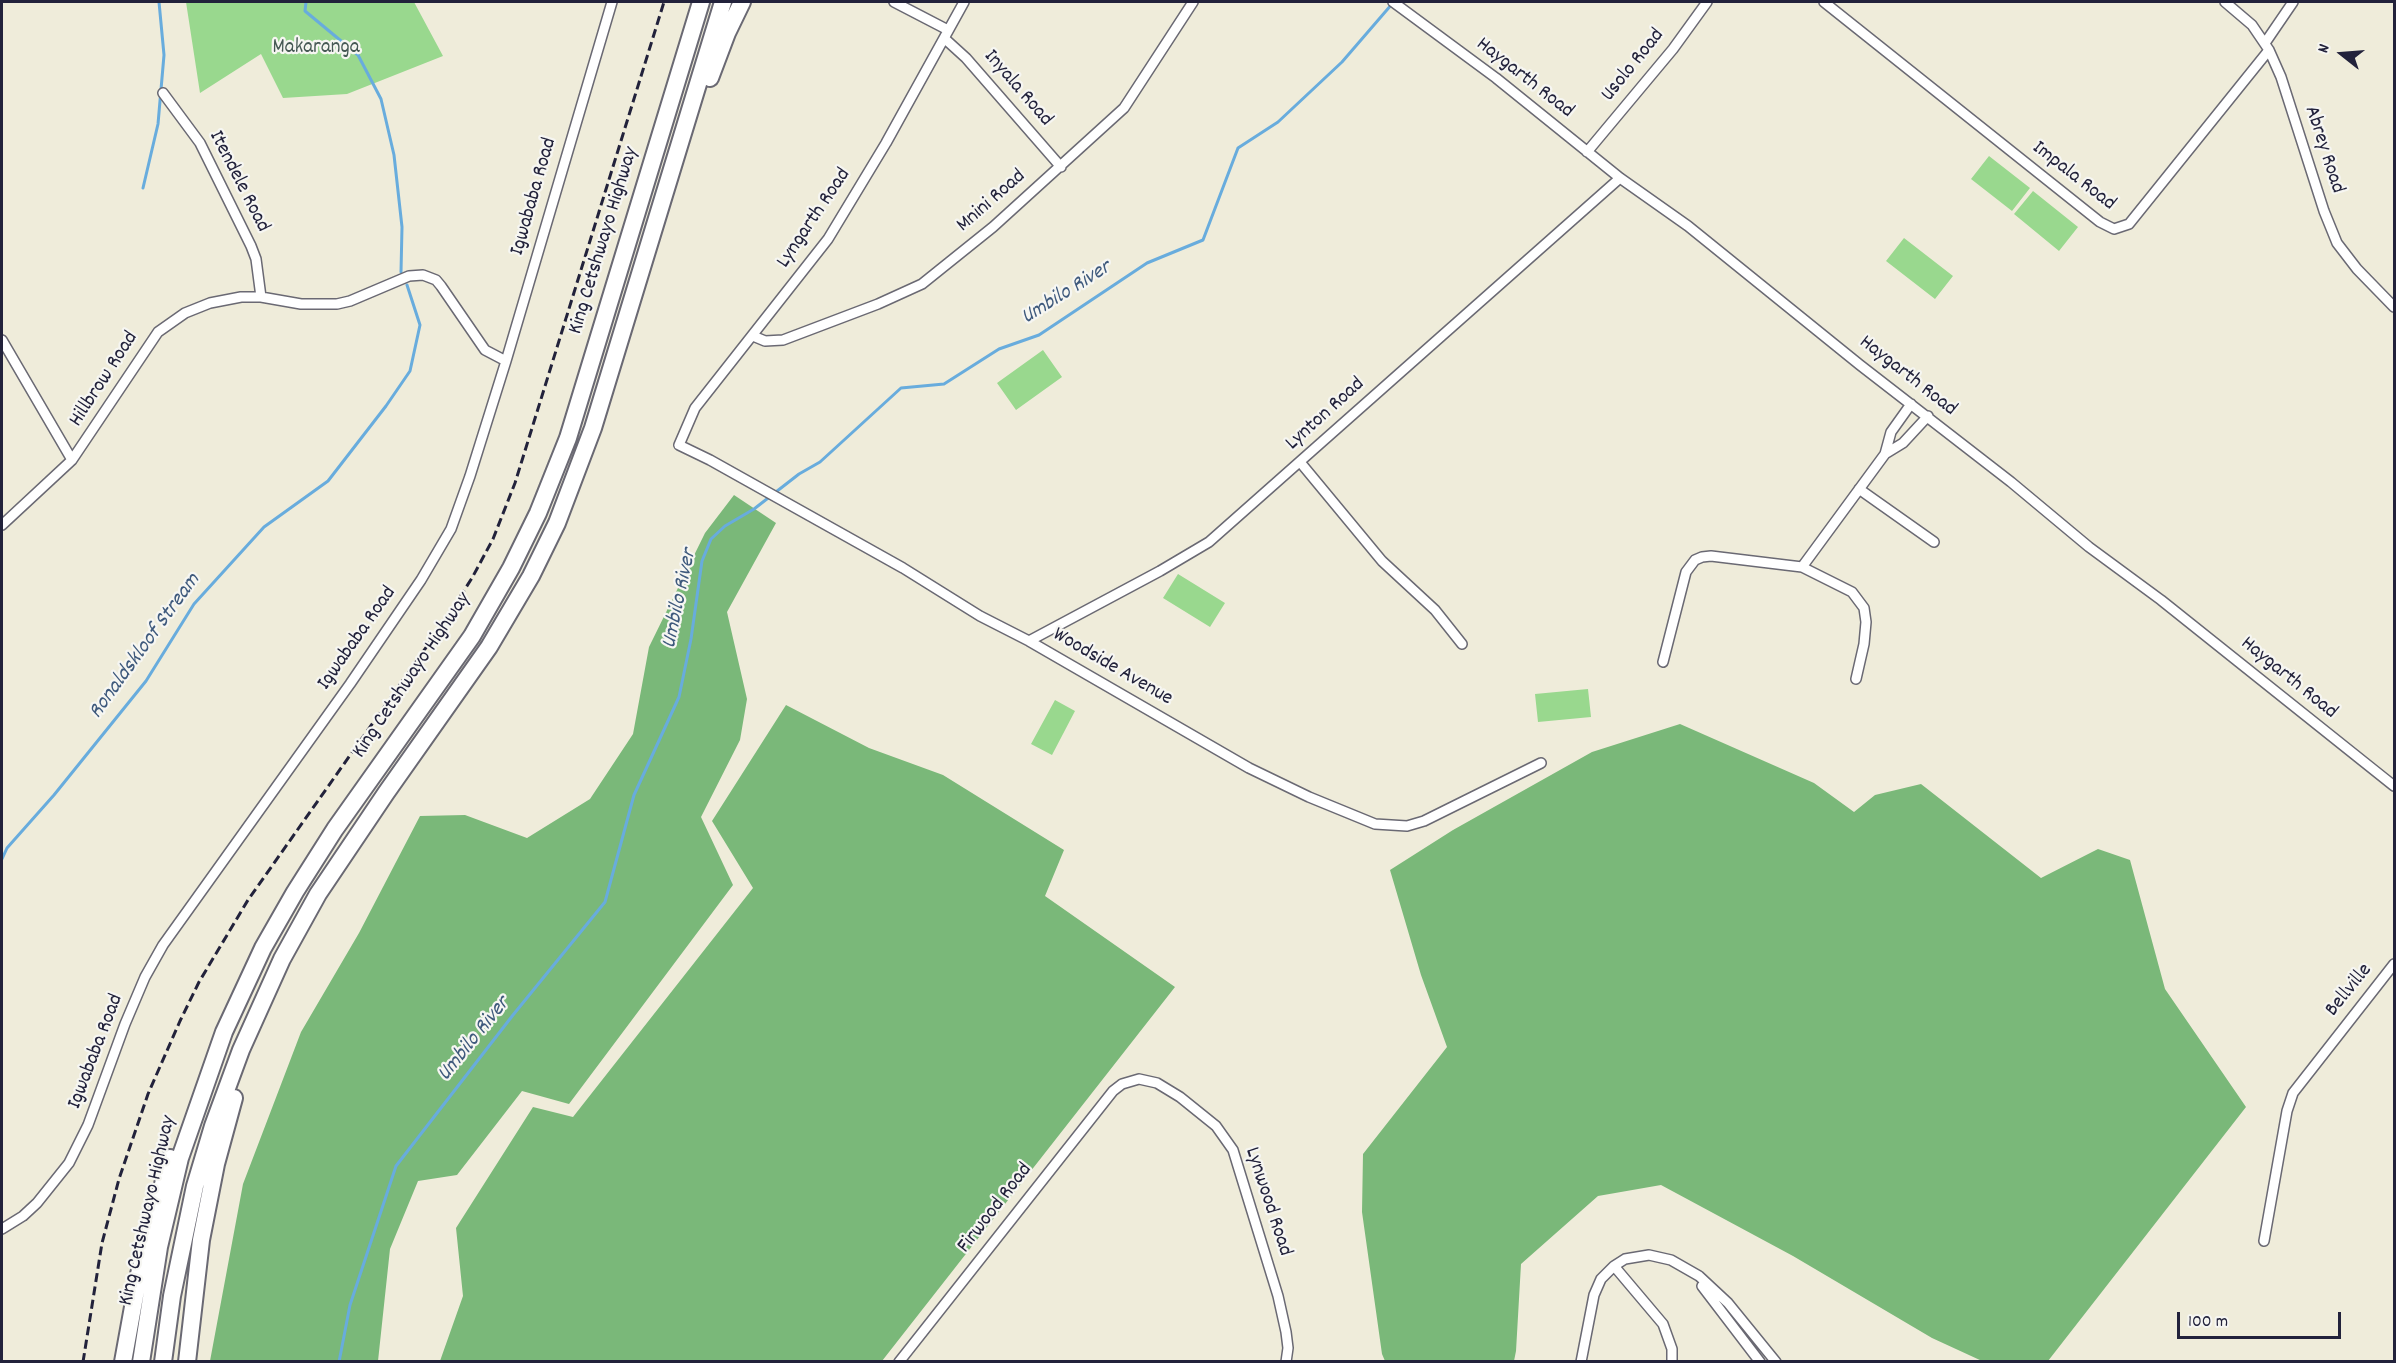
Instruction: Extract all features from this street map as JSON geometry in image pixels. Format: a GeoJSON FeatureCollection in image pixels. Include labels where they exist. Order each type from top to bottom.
{"type":"FeatureCollection","features":[{"type":"Feature","properties":{"kind":"highway","name":"King Cetshwayo Highway"},"geometry":{"type":"LineString","coordinates":[[141,1362],[147,1309],[180,1158],[224,1032],[263,948],[295,892],[335,829],[472,636],[511,568],[538,513],[568,438],[701,2]]}},
{"type":"Feature","properties":{"kind":"highway","name":"King Cetshwayo Highway"},"geometry":{"type":"LineString","coordinates":[[163,1362],[172,1296],[195,1186],[221,1104],[254,1019],[294,935],[333,870],[489,647],[531,576],[570,492],[586,449],[723,2]]}},
{"type":"Feature","properties":{"kind":"highway"},"geometry":{"type":"LineString","coordinates":[[656,223],[727,33],[742,2]]}},
{"type":"Feature","properties":{"kind":"highway"},"geometry":{"type":"LineString","coordinates":[[187,1362],[192,1301],[210,1192],[226,1125],[250,1045],[254,1019]]}},
{"type":"Feature","properties":{"kind":"highway"},"geometry":{"type":"LineString","coordinates":[[123,1362],[139,1274],[168,1163],[192,1091],[224,1032]]}},
{"type":"Feature","properties":{"kind":"street","name":"Igwababa Road"},"geometry":{"type":"LineString","coordinates":[[2,1229],[37,1203],[65,1170],[88,1125],[145,977],[164,945],[350,684],[445,542],[461,502],[506,361],[612,2]]}},
{"type":"Feature","properties":{"kind":"street","name":"Inyala Road"},"geometry":{"type":"LineString","coordinates":[[894,2],[946,34],[1061,167]]}},
{"type":"Feature","properties":{"kind":"street","name":"Lyngarth Road"},"geometry":{"type":"LineString","coordinates":[[679,445],[695,408],[828,239],[886,143],[964,2]]}},
{"type":"Feature","properties":{"kind":"street","name":"Mnini Road"},"geometry":{"type":"LineString","coordinates":[[753,336],[765,341],[783,340],[915,288],[993,227],[1105,127],[1131,99],[1193,2]]}},
{"type":"Feature","properties":{"kind":"street","name":"Haygarth Road"},"geometry":{"type":"LineString","coordinates":[[1393,2],[1496,78],[1620,178],[1680,220],[2394,786]]}},
{"type":"Feature","properties":{"kind":"street","name":"Usolo Road"},"geometry":{"type":"LineString","coordinates":[[1587,152],[1673,49],[1707,2]]}},
{"type":"Feature","properties":{"kind":"street","name":"Impala Road"},"geometry":{"type":"LineString","coordinates":[[1824,2],[2100,222],[2114,229],[2129,224],[2267,46]]}},
{"type":"Feature","properties":{"kind":"street","name":"Abrey Road"},"geometry":{"type":"LineString","coordinates":[[2224,2],[2252,25],[2267,46],[2281,77],[2324,211],[2337,243],[2357,269],[2394,307]]}},
{"type":"Feature","properties":{"kind":"street"},"geometry":{"type":"LineString","coordinates":[[2267,46],[2293,2]]}},
{"type":"Feature","properties":{"kind":"street","name":"Itendele Road"},"geometry":{"type":"LineString","coordinates":[[163,93],[200,143],[251,246],[256,259],[261,297]]}},
{"type":"Feature","properties":{"kind":"street","name":"Lynton Road"},"geometry":{"type":"LineString","coordinates":[[1029,641],[1209,542],[1620,178]]}},
{"type":"Feature","properties":{"kind":"street","name":"Hillbrow Road"},"geometry":{"type":"LineString","coordinates":[[2,525],[72,460],[94,430],[145,348],[164,327],[185,313],[210,303],[241,297],[261,297],[301,304],[337,304],[350,301],[409,276],[423,275],[436,280],[441,286],[485,350],[506,361]]}},
{"type":"Feature","properties":{"kind":"street"},"geometry":{"type":"LineString","coordinates":[[2,340],[72,460]]}},
{"type":"Feature","properties":{"kind":"street"},"geometry":{"type":"LineString","coordinates":[[1885,454],[1891,432],[1911,404]]}},
{"type":"Feature","properties":{"kind":"street"},"geometry":{"type":"LineString","coordinates":[[1802,567],[1885,454],[1903,442],[1928,416]]}},
{"type":"Feature","properties":{"kind":"street","name":"Woodside Avenue"},"geometry":{"type":"LineString","coordinates":[[679,445],[903,568],[981,616],[1029,641],[1249,768],[1309,797],[1375,824],[1407,826],[1424,820],[1541,763]]}},
{"type":"Feature","properties":{"kind":"street"},"geometry":{"type":"LineString","coordinates":[[1300,462],[1382,561],[1440,616],[1462,644]]}},
{"type":"Feature","properties":{"kind":"street"},"geometry":{"type":"LineString","coordinates":[[1859,489],[1935,542]]}},
{"type":"Feature","properties":{"kind":"street"},"geometry":{"type":"LineString","coordinates":[[1663,662],[1686,572],[1701,556],[1712,556],[1802,567],[1846,587],[1857,596],[1864,608],[1866,622],[1864,644],[1856,679]]}},
{"type":"Feature","properties":{"kind":"street","name":"Bellville"},"geometry":{"type":"LineString","coordinates":[[2264,1241],[2289,1103],[2299,1084],[2394,964]]}},
{"type":"Feature","properties":{"kind":"street","name":"Lynwood Road"},"geometry":{"type":"LineString","coordinates":[[1125,1083],[1144,1080],[1162,1086],[1205,1117],[1220,1130],[1229,1142],[1241,1170],[1278,1296],[1288,1347],[1286,1362]]}},
{"type":"Feature","properties":{"kind":"street","name":"Firwood Road"},"geometry":{"type":"LineString","coordinates":[[899,1362],[1113,1091],[1125,1083]]}},
{"type":"Feature","properties":{"kind":"street"},"geometry":{"type":"LineString","coordinates":[[1581,1362],[1594,1295],[1601,1279],[1614,1266],[1630,1257],[1649,1255],[1671,1260],[1694,1271],[1728,1303],[1776,1362]]}},
{"type":"Feature","properties":{"kind":"street"},"geometry":{"type":"LineString","coordinates":[[1614,1266],[1664,1324],[1672,1362]]}},
{"type":"Feature","properties":{"kind":"street"},"geometry":{"type":"LineString","coordinates":[[1683,1267],[1706,1290],[1760,1362]]}},
{"type":"Feature","properties":{"kind":"street"},"geometry":{"type":"LineString","coordinates":[[1586,1343],[1586,1362]]}},
{"type":"Feature","properties":{"kind":"green space","name":"Makaranga"},"geometry":{"type":"Polygon","coordinates":[[[186,2],[414,2],[443,56],[347,94],[283,98],[261,54],[200,93],[186,2]]]}},
{"type":"Feature","properties":{"kind":"green space"},"geometry":{"type":"Polygon","coordinates":[[[1989,156],[2030,188],[2012,211],[1971,179],[1989,156]]]}},
{"type":"Feature","properties":{"kind":"green space"},"geometry":{"type":"Polygon","coordinates":[[[2033,191],[2078,227],[2059,251],[2014,214],[2033,191]]]}},
{"type":"Feature","properties":{"kind":"green space"},"geometry":{"type":"Polygon","coordinates":[[[1904,238],[1953,276],[1935,299],[1886,261],[1904,238]]]}},
{"type":"Feature","properties":{"kind":"green space"},"geometry":{"type":"Polygon","coordinates":[[[1043,350],[1062,377],[1016,410],[997,383],[1043,350]]]}},
{"type":"Feature","properties":{"kind":"green space"},"geometry":{"type":"Polygon","coordinates":[[[734,495],[776,523],[727,612],[747,699],[740,740],[701,817],[733,885],[569,1104],[522,1091],[457,1175],[418,1181],[390,1249],[378,1361],[210,1361],[243,1184],[301,1032],[359,933],[420,816],[465,815],[527,838],[590,799],[633,734],[649,647],[705,533],[734,495]]]}},
{"type":"Feature","properties":{"kind":"green space"},"geometry":{"type":"Polygon","coordinates":[[[1178,574],[1225,603],[1210,627],[1163,598],[1178,574]]]}},
{"type":"Feature","properties":{"kind":"green space"},"geometry":{"type":"Polygon","coordinates":[[[1588,689],[1591,717],[1538,722],[1535,694],[1588,689]]]}},
{"type":"Feature","properties":{"kind":"green space"},"geometry":{"type":"Polygon","coordinates":[[[1055,700],[1075,711],[1052,755],[1031,744],[1055,700]]]}},
{"type":"Feature","properties":{"kind":"green space"},"geometry":{"type":"Polygon","coordinates":[[[786,705],[869,748],[943,775],[1064,850],[1045,896],[1175,987],[882,1361],[440,1361],[463,1296],[456,1228],[533,1107],[573,1117],[753,888],[712,821],[786,705]]]}},
{"type":"Feature","properties":{"kind":"green space"},"geometry":{"type":"Polygon","coordinates":[[[1680,724],[1814,783],[1854,812],[1875,795],[1921,784],[2041,878],[2098,849],[2130,860],[2165,989],[2246,1107],[2048,1361],[1982,1361],[1932,1338],[1793,1256],[1661,1185],[1598,1196],[1521,1264],[1514,1361],[1385,1361],[1382,1354],[1362,1212],[1363,1154],[1447,1047],[1421,975],[1390,870],[1453,830],[1592,752],[1680,724]]]}},
{"type":"Feature","properties":{"kind":"waterway"},"geometry":{"type":"LineString","coordinates":[[143,188],[158,124],[164,55],[159,2]]}},
{"type":"Feature","properties":{"kind":"waterway","name":"Ronaldskloof Stream"},"geometry":{"type":"LineString","coordinates":[[306,2],[305,11],[358,55],[381,99],[394,155],[402,227],[401,272]]}},
{"type":"Feature","properties":{"kind":"waterway","name":"Umbilo River"},"geometry":{"type":"LineString","coordinates":[[339,1362],[350,1305],[396,1166],[513,1015],[605,902],[634,795],[679,697],[691,639],[702,561],[711,539],[725,526],[754,509],[799,474],[820,462],[901,388],[944,384],[999,349],[1039,335],[1147,263],[1203,240],[1238,148],[1278,122],[1342,62],[1392,4]]}},
{"type":"Feature","properties":{"kind":"waterway","name":"Ronaldskloof Stream"},"geometry":{"type":"LineString","coordinates":[[2,859],[7,848],[54,795],[146,681],[194,604],[264,527],[328,481],[386,406],[410,371],[420,325],[407,285]]}},
{"type":"Feature","properties":{"kind":"railway"},"geometry":{"type":"LineString","coordinates":[[83,1362],[102,1243],[119,1179],[148,1094],[199,982],[248,900],[444,622],[493,539],[515,483],[664,2]]}}]}
